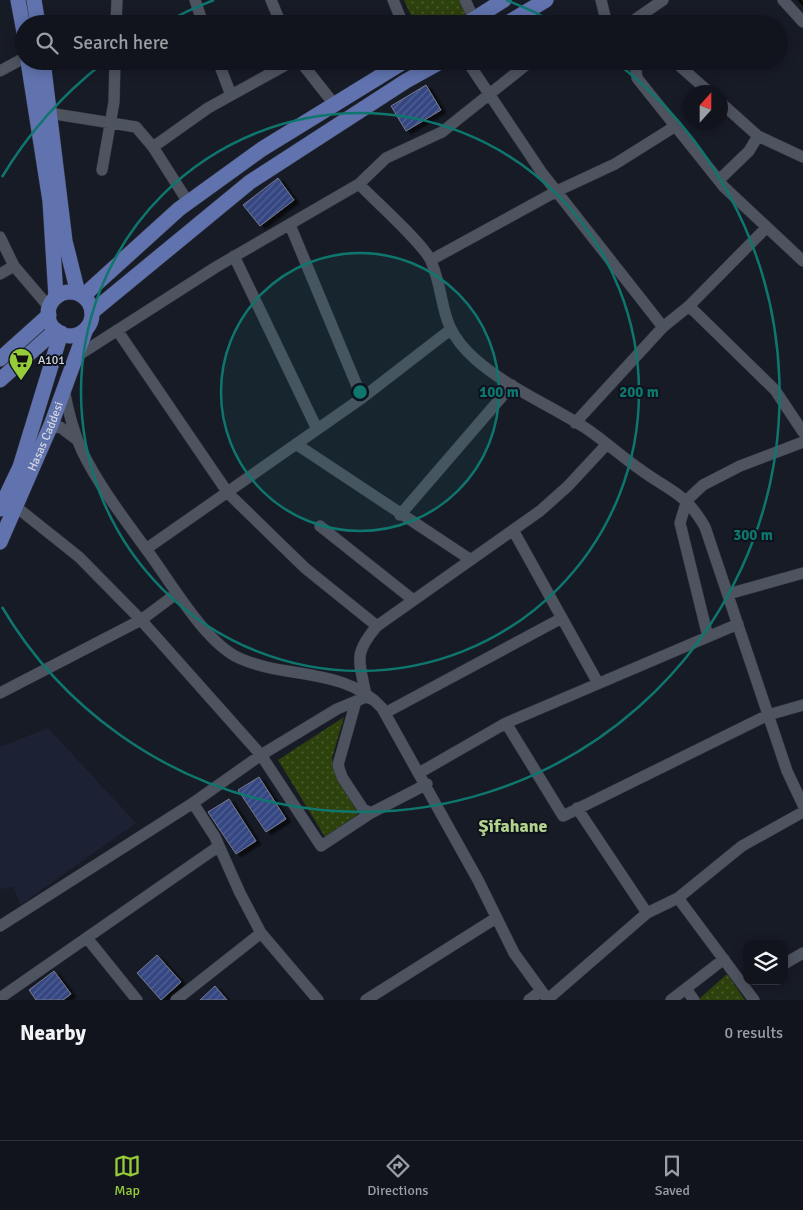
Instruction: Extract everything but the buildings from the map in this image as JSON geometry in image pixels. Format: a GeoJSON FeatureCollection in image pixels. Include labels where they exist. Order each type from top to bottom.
{"type":"FeatureCollection","features":[{"type":"Feature","properties":{"kind":"main road"},"geometry":{"type":"LineString","coordinates":[[18,0],[21,15]]}},
{"type":"Feature","properties":{"kind":"main road"},"geometry":{"type":"LineString","coordinates":[[480,15],[504,0]]}},
{"type":"Feature","properties":{"kind":"main road"},"geometry":{"type":"LineString","coordinates":[[521,15],[546,0]]}},
{"type":"Feature","properties":{"kind":"main road"},"geometry":{"type":"LineString","coordinates":[[37,1],[38,15]]}},
{"type":"Feature","properties":{"kind":"main road"},"geometry":{"type":"LineString","coordinates":[[29,70],[50,201],[51,307],[59,332]]}},
{"type":"Feature","properties":{"kind":"main road"},"geometry":{"type":"LineString","coordinates":[[44,70],[65,241],[81,295]]}},
{"type":"Feature","properties":{"kind":"main road"},"geometry":{"type":"LineString","coordinates":[[81,295],[188,202],[262,149],[390,70]]}},
{"type":"Feature","properties":{"kind":"main road"},"geometry":{"type":"LineString","coordinates":[[59,332],[69,335],[78,334],[86,329],[92,312],[250,182],[426,70]]}},
{"type":"Feature","properties":{"kind":"main road"},"geometry":{"type":"LineString","coordinates":[[2,356],[67,292],[81,295],[88,301],[92,312]]}},
{"type":"Feature","properties":{"kind":"main road","name":"Hasas Caddesi"},"geometry":{"type":"LineString","coordinates":[[7,507],[47,434],[86,329]]}},
{"type":"Feature","properties":{"kind":"main road"},"geometry":{"type":"LineString","coordinates":[[0,380],[59,332]]}},
{"type":"Feature","properties":{"kind":"main road","name":"Hasas Caddesi"},"geometry":{"type":"LineString","coordinates":[[0,542],[7,507],[59,332]]}},
{"type":"Feature","properties":{"kind":"street"},"geometry":{"type":"LineString","coordinates":[[116,15],[117,0]]}},
{"type":"Feature","properties":{"kind":"street"},"geometry":{"type":"LineString","coordinates":[[195,0],[200,15]]}},
{"type":"Feature","properties":{"kind":"street"},"geometry":{"type":"LineString","coordinates":[[271,0],[277,15]]}},
{"type":"Feature","properties":{"kind":"street"},"geometry":{"type":"LineString","coordinates":[[393,0],[399,15]]}},
{"type":"Feature","properties":{"kind":"street"},"geometry":{"type":"LineString","coordinates":[[465,0],[469,15]]}},
{"type":"Feature","properties":{"kind":"street"},"geometry":{"type":"LineString","coordinates":[[601,0],[605,15]]}},
{"type":"Feature","properties":{"kind":"street"},"geometry":{"type":"LineString","coordinates":[[642,15],[663,0]]}},
{"type":"Feature","properties":{"kind":"street"},"geometry":{"type":"LineString","coordinates":[[782,0],[803,22]]}},
{"type":"Feature","properties":{"kind":"street"},"geometry":{"type":"LineString","coordinates":[[0,71],[15,63]]}},
{"type":"Feature","properties":{"kind":"street"},"geometry":{"type":"LineString","coordinates":[[102,170],[114,102],[115,70]]}},
{"type":"Feature","properties":{"kind":"street"},"geometry":{"type":"LineString","coordinates":[[221,70],[231,95]]}},
{"type":"Feature","properties":{"kind":"street"},"geometry":{"type":"LineString","coordinates":[[153,147],[208,108],[277,70]]}},
{"type":"Feature","properties":{"kind":"street"},"geometry":{"type":"LineString","coordinates":[[307,70],[334,104]]}},
{"type":"Feature","properties":{"kind":"street"},"geometry":{"type":"LineString","coordinates":[[473,70],[542,173],[663,327]]}},
{"type":"Feature","properties":{"kind":"street"},"geometry":{"type":"LineString","coordinates":[[74,358],[234,256],[359,184],[386,158],[442,132],[520,70]]}},
{"type":"Feature","properties":{"kind":"street"},"geometry":{"type":"LineString","coordinates":[[636,70],[637,78],[674,127],[720,180],[766,228],[803,261]]}},
{"type":"Feature","properties":{"kind":"street"},"geometry":{"type":"LineString","coordinates":[[684,70],[701,85]]}},
{"type":"Feature","properties":{"kind":"street"},"geometry":{"type":"LineString","coordinates":[[728,109],[758,136],[803,157]]}},
{"type":"Feature","properties":{"kind":"street"},"geometry":{"type":"LineString","coordinates":[[49,113],[136,127],[153,147],[188,202]]}},
{"type":"Feature","properties":{"kind":"street"},"geometry":{"type":"LineString","coordinates":[[431,260],[558,191],[615,164],[674,127]]}},
{"type":"Feature","properties":{"kind":"street"},"geometry":{"type":"LineString","coordinates":[[720,180],[749,151],[758,136]]}},
{"type":"Feature","properties":{"kind":"street"},"geometry":{"type":"LineString","coordinates":[[359,184],[431,260],[450,330],[459,344],[476,360],[512,385],[607,444],[641,471],[687,500],[704,527],[787,771],[803,805]]}},
{"type":"Feature","properties":{"kind":"street"},"geometry":{"type":"LineString","coordinates":[[290,225],[362,398]]}},
{"type":"Feature","properties":{"kind":"street"},"geometry":{"type":"LineString","coordinates":[[575,423],[663,327],[689,306],[766,228]]}},
{"type":"Feature","properties":{"kind":"street"},"geometry":{"type":"LineString","coordinates":[[0,237],[14,266],[51,307]]}},
{"type":"Feature","properties":{"kind":"street"},"geometry":{"type":"LineString","coordinates":[[234,256],[317,429]]}},
{"type":"Feature","properties":{"kind":"street"},"geometry":{"type":"LineString","coordinates":[[0,274],[14,266]]}},
{"type":"Feature","properties":{"kind":"street"},"geometry":{"type":"LineString","coordinates":[[689,306],[775,390],[803,432]]}},
{"type":"Feature","properties":{"kind":"street"},"geometry":{"type":"LineString","coordinates":[[117,330],[228,493],[305,568],[377,626]]}},
{"type":"Feature","properties":{"kind":"street"},"geometry":{"type":"LineString","coordinates":[[146,549],[362,398],[450,330]]}},
{"type":"Feature","properties":{"kind":"street"},"geometry":{"type":"LineString","coordinates":[[400,515],[512,385]]}},
{"type":"Feature","properties":{"kind":"street"},"geometry":{"type":"LineString","coordinates":[[64,388],[70,422],[99,483],[176,594],[216,640],[237,657],[251,662],[324,677],[352,686],[366,699],[385,712],[427,784],[514,953],[546,997]]}},
{"type":"Feature","properties":{"kind":"street"},"geometry":{"type":"LineString","coordinates":[[47,434],[52,428],[60,426],[79,442]]}},
{"type":"Feature","properties":{"kind":"street"},"geometry":{"type":"LineString","coordinates":[[708,637],[680,523],[687,500],[703,485],[740,466],[803,442]]}},
{"type":"Feature","properties":{"kind":"street"},"geometry":{"type":"LineString","coordinates":[[296,444],[400,515],[472,560]]}},
{"type":"Feature","properties":{"kind":"street"},"geometry":{"type":"LineString","coordinates":[[371,813],[363,809],[342,777],[338,765],[366,699],[360,666],[360,651],[363,642],[377,626],[412,599],[472,560],[540,511],[568,486],[607,444]]}},
{"type":"Feature","properties":{"kind":"street"},"geometry":{"type":"LineString","coordinates":[[7,507],[80,557],[141,620],[262,755],[321,846],[371,813],[427,784]]}},
{"type":"Feature","properties":{"kind":"street"},"geometry":{"type":"LineString","coordinates":[[320,526],[412,599]]}},
{"type":"Feature","properties":{"kind":"street"},"geometry":{"type":"LineString","coordinates":[[513,530],[598,683]]}},
{"type":"Feature","properties":{"kind":"street"},"geometry":{"type":"LineString","coordinates":[[728,594],[803,573]]}},
{"type":"Feature","properties":{"kind":"street"},"geometry":{"type":"LineString","coordinates":[[0,693],[141,620],[176,594]]}},
{"type":"Feature","properties":{"kind":"street"},"geometry":{"type":"LineString","coordinates":[[385,712],[562,618]]}},
{"type":"Feature","properties":{"kind":"street"},"geometry":{"type":"LineString","coordinates":[[419,773],[506,723],[738,624]]}},
{"type":"Feature","properties":{"kind":"street"},"geometry":{"type":"LineString","coordinates":[[0,926],[193,803],[262,755],[337,708],[366,699]]}},
{"type":"Feature","properties":{"kind":"street"},"geometry":{"type":"LineString","coordinates":[[506,723],[563,816],[768,715],[803,705]]}},
{"type":"Feature","properties":{"kind":"street"},"geometry":{"type":"LineString","coordinates":[[193,803],[219,846],[240,893],[261,933],[318,1000]]}},
{"type":"Feature","properties":{"kind":"street"},"geometry":{"type":"LineString","coordinates":[[577,808],[647,913]]}},
{"type":"Feature","properties":{"kind":"street"},"geometry":{"type":"LineString","coordinates":[[529,1000],[546,997],[647,913],[678,898],[742,846],[803,812]]}},
{"type":"Feature","properties":{"kind":"street"},"geometry":{"type":"LineString","coordinates":[[0,998],[219,846]]}},
{"type":"Feature","properties":{"kind":"street"},"geometry":{"type":"LineString","coordinates":[[678,898],[724,959],[743,978]]}},
{"type":"Feature","properties":{"kind":"street"},"geometry":{"type":"LineString","coordinates":[[366,1000],[496,918]]}},
{"type":"Feature","properties":{"kind":"street"},"geometry":{"type":"LineString","coordinates":[[176,1000],[261,933]]}},
{"type":"Feature","properties":{"kind":"street"},"geometry":{"type":"LineString","coordinates":[[87,938],[137,1000]]}},
{"type":"Feature","properties":{"kind":"street"},"geometry":{"type":"LineString","coordinates":[[788,962],[803,954]]}},
{"type":"Feature","properties":{"kind":"street"},"geometry":{"type":"LineString","coordinates":[[672,1000],[724,959]]}},
{"type":"Feature","properties":{"kind":"street"},"geometry":{"type":"LineString","coordinates":[[749,985],[754,1000]]}},
{"type":"Feature","properties":{"kind":"street"},"geometry":{"type":"LineString","coordinates":[[686,989],[694,1000]]}},
{"type":"Feature","properties":{"kind":"shaded area"},"geometry":{"type":"Polygon","coordinates":[[[48,728],[136,823],[20,905],[14,887],[0,889],[0,747],[48,728]]]}},
{"type":"Feature","properties":{"kind":"green space"},"geometry":{"type":"Polygon","coordinates":[[[404,0],[460,0],[467,15],[411,15],[404,0]]]}},
{"type":"Feature","properties":{"kind":"green space"},"geometry":{"type":"Polygon","coordinates":[[[344,717],[332,758],[333,767],[358,814],[325,837],[278,760],[344,717]]]}},
{"type":"Feature","properties":{"kind":"green space"},"geometry":{"type":"Polygon","coordinates":[[[727,974],[745,1000],[699,1000],[699,999],[727,974]]]}},
{"type":"Feature","properties":{"kind":"waterway"},"geometry":{"type":"LineString","coordinates":[[799,0],[803,4]]}},
{"type":"Feature","properties":{"kind":"place","name":"A101"},"geometry":{"type":"Point","coordinates":[21,381]}},
{"type":"Feature","properties":{"kind":"district","name":"Şifahane"},"geometry":{"type":"Point","coordinates":[513,826]}}]}
